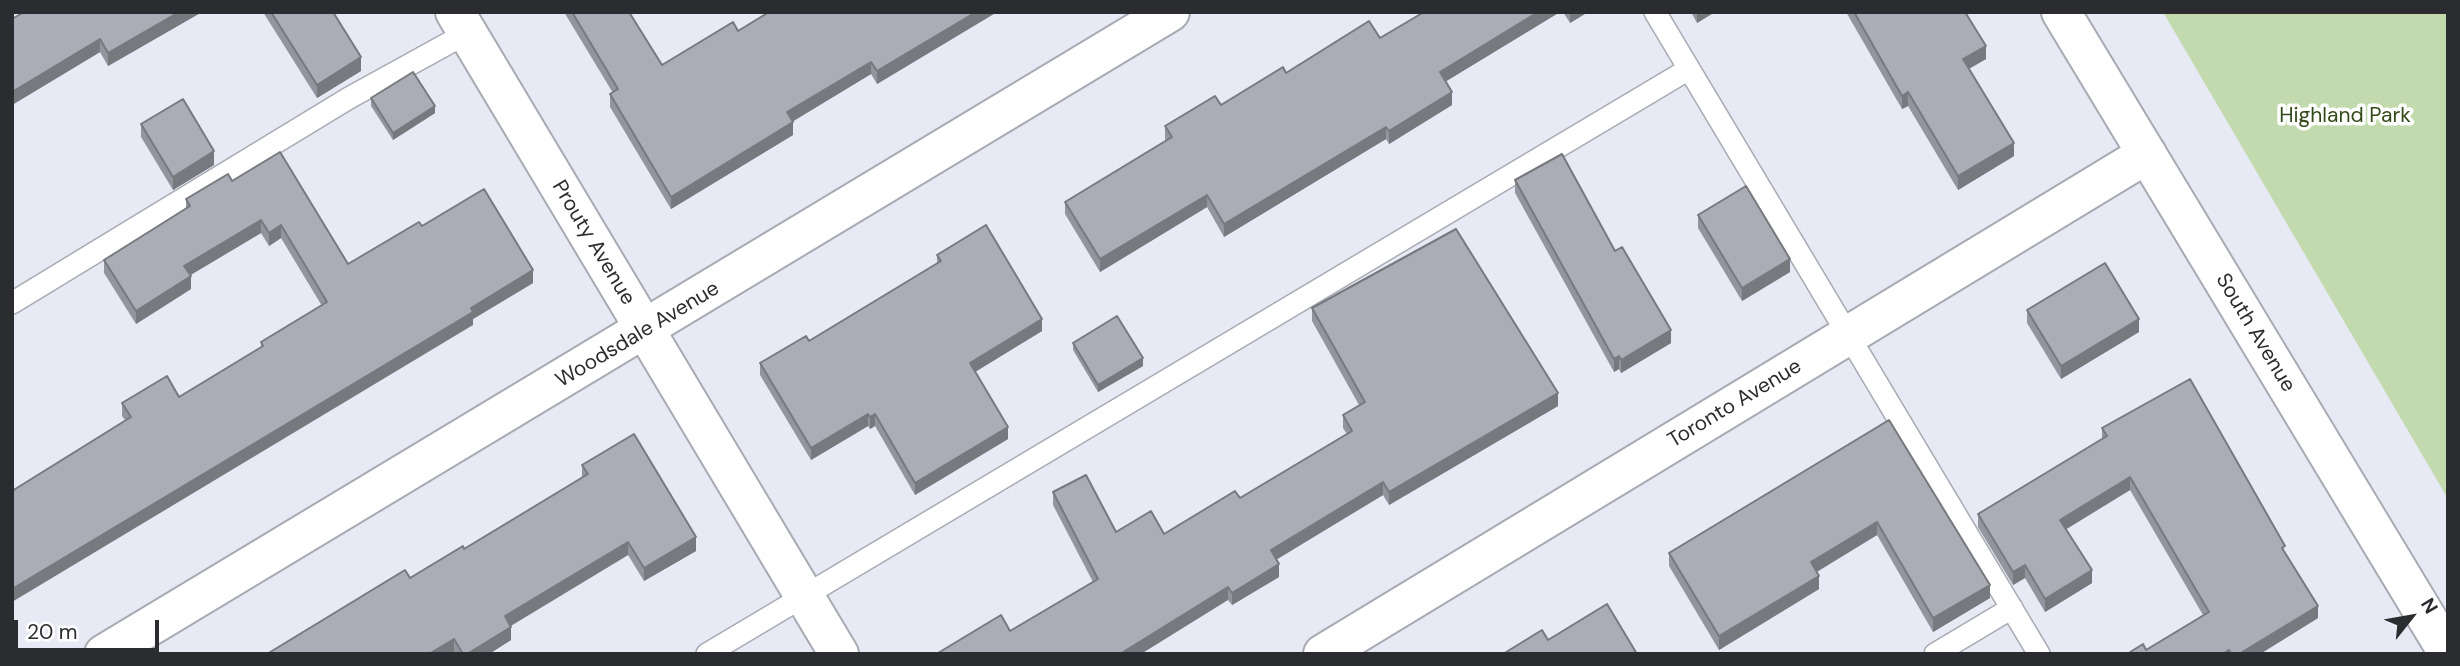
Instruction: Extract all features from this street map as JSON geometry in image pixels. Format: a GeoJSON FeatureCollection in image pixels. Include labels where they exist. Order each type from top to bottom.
{"type":"FeatureCollection","features":[{"type":"Feature","properties":{"kind":"street","name":"Woodsdale Avenue"},"geometry":{"type":"LineString","coordinates":[[104,654],[645,331],[1170,12]]}},
{"type":"Feature","properties":{"kind":"street","name":"South Avenue"},"geometry":{"type":"LineString","coordinates":[[2061,12],[2448,653]]}},
{"type":"Feature","properties":{"kind":"street","name":"Prouty Avenue"},"geometry":{"type":"LineString","coordinates":[[461,22],[839,654]]}},
{"type":"Feature","properties":{"kind":"street","name":"Toronto Avenue"},"geometry":{"type":"LineString","coordinates":[[1323,654],[2147,154]]}},
{"type":"Feature","properties":{"kind":"lane"},"geometry":{"type":"LineString","coordinates":[[1655,12],[2039,654]]}},
{"type":"Feature","properties":{"kind":"lane"},"geometry":{"type":"LineString","coordinates":[[12,303],[349,98],[461,22]]}},
{"type":"Feature","properties":{"kind":"lane"},"geometry":{"type":"LineString","coordinates":[[707,654],[1689,69]]}},
{"type":"Feature","properties":{"kind":"lane"},"geometry":{"type":"LineString","coordinates":[[1935,654],[2012,608]]}},
{"type":"Feature","properties":{"kind":"green space","name":"Highland Park"},"geometry":{"type":"Polygon","coordinates":[[[2163,12],[2448,12],[2448,499],[2163,12]]]}},
{"type":"Feature","properties":{"kind":"building"},"geometry":{"type":"Polygon","coordinates":[[[24,12],[179,12],[108,53],[100,39],[12,92],[12,19],[24,12]]]}},
{"type":"Feature","properties":{"kind":"building"},"geometry":{"type":"Polygon","coordinates":[[[271,12],[333,12],[361,57],[317,85],[271,12]]]}},
{"type":"Feature","properties":{"kind":"building"},"geometry":{"type":"Polygon","coordinates":[[[572,12],[629,12],[662,65],[733,22],[738,31],[769,12],[976,12],[877,71],[871,62],[787,112],[793,122],[671,197],[610,94],[618,89],[572,12]]]}},
{"type":"Feature","properties":{"kind":"building"},"geometry":{"type":"Polygon","coordinates":[[[1424,12],[1538,12],[1440,72],[1452,92],[1389,131],[1386,127],[1224,224],[1207,195],[1100,259],[1065,202],[1172,137],[1165,126],[1215,96],[1221,105],[1283,67],[1286,73],[1369,21],[1380,38],[1424,12]]]}},
{"type":"Feature","properties":{"kind":"building"},"geometry":{"type":"Polygon","coordinates":[[[1854,12],[1965,12],[1986,46],[1963,59],[2014,143],[1958,176],[1908,92],[1902,96],[1854,12]]]}},
{"type":"Feature","properties":{"kind":"building"},"geometry":{"type":"Polygon","coordinates":[[[413,72],[435,106],[393,133],[371,98],[413,72]]]}},
{"type":"Feature","properties":{"kind":"building"},"geometry":{"type":"Polygon","coordinates":[[[183,99],[214,151],[173,177],[141,124],[183,99]]]}},
{"type":"Feature","properties":{"kind":"building"},"geometry":{"type":"Polygon","coordinates":[[[280,152],[348,264],[419,222],[422,226],[484,189],[533,270],[471,308],[473,312],[12,589],[12,491],[131,417],[122,403],[167,376],[179,397],[263,346],[261,342],[327,302],[281,225],[269,233],[261,220],[184,266],[191,276],[136,311],[104,260],[190,206],[186,199],[228,174],[232,181],[280,152]]]}},
{"type":"Feature","properties":{"kind":"building"},"geometry":{"type":"Polygon","coordinates":[[[1562,154],[1615,251],[1622,247],[1671,330],[1621,360],[1619,356],[1614,359],[1515,180],[1562,154]]]}},
{"type":"Feature","properties":{"kind":"building"},"geometry":{"type":"Polygon","coordinates":[[[1746,186],[1790,259],[1742,288],[1698,215],[1746,186]]]}},
{"type":"Feature","properties":{"kind":"building"},"geometry":{"type":"Polygon","coordinates":[[[986,225],[1042,319],[970,363],[1008,427],[915,483],[875,414],[870,417],[868,414],[811,448],[760,363],[806,336],[809,341],[941,261],[937,255],[986,225]]]}},
{"type":"Feature","properties":{"kind":"building"},"geometry":{"type":"Polygon","coordinates":[[[1456,229],[1558,393],[1389,492],[1383,482],[1271,550],[1279,564],[1232,593],[1228,587],[1120,654],[938,653],[1001,615],[1010,631],[1098,579],[1053,492],[1086,475],[1116,532],[1151,511],[1164,534],[1235,491],[1240,498],[1352,431],[1343,415],[1365,402],[1312,308],[1456,229]]]}},
{"type":"Feature","properties":{"kind":"building"},"geometry":{"type":"Polygon","coordinates":[[[2105,263],[2139,319],[2061,366],[2027,310],[2105,263]]]}},
{"type":"Feature","properties":{"kind":"building"},"geometry":{"type":"Polygon","coordinates":[[[1117,316],[1143,358],[1098,385],[1073,343],[1117,316]]]}},
{"type":"Feature","properties":{"kind":"building"},"geometry":{"type":"Polygon","coordinates":[[[2190,379],[2285,546],[2282,548],[2318,606],[2239,654],[2231,654],[2229,650],[2223,654],[2127,654],[2143,644],[2146,650],[2209,612],[2130,477],[2060,520],[2092,570],[2045,599],[2025,565],[2013,572],[1978,514],[2107,436],[2102,428],[2190,379]]]}},
{"type":"Feature","properties":{"kind":"building"},"geometry":{"type":"Polygon","coordinates":[[[1889,420],[1990,585],[1933,618],[1877,522],[1811,562],[1819,576],[1719,636],[1669,553],[1889,420]]]}},
{"type":"Feature","properties":{"kind":"building"},"geometry":{"type":"Polygon","coordinates":[[[634,434],[696,537],[644,568],[628,542],[505,616],[511,627],[467,654],[463,654],[454,639],[429,654],[267,654],[405,570],[410,578],[463,546],[464,549],[588,474],[582,465],[634,434]]]}},
{"type":"Feature","properties":{"kind":"building"},"geometry":{"type":"Polygon","coordinates":[[[1607,604],[1637,654],[1503,654],[1542,630],[1548,640],[1607,604]]]}}]}
